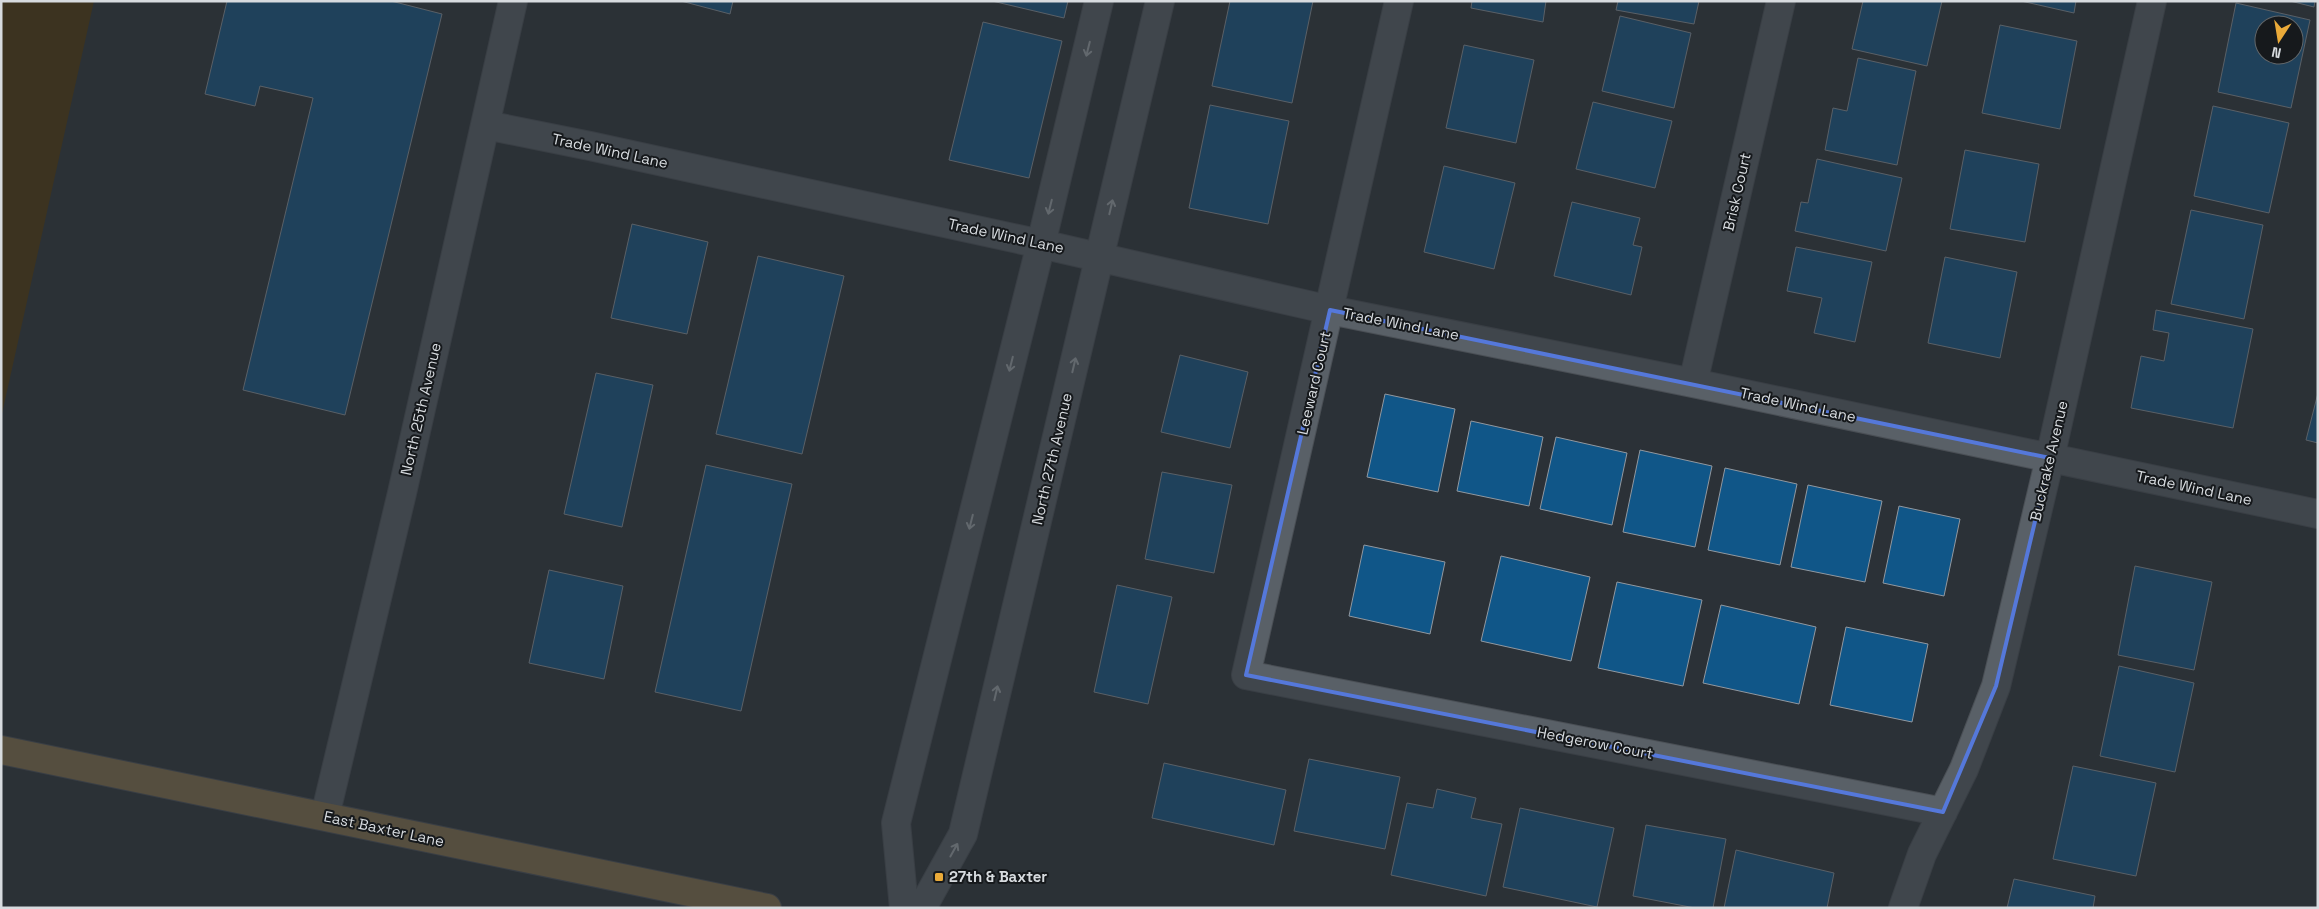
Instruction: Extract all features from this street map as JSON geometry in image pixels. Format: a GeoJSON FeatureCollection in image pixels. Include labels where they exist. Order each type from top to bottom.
{"type":"FeatureCollection","features":[{"type":"Feature","properties":{"kind":"main road","name":"East Baxter Lane"},"geometry":{"type":"LineString","coordinates":[[1,750],[767,908]]}},
{"type":"Feature","properties":{"kind":"street","name":"North 25th Avenue"},"geometry":{"type":"LineString","coordinates":[[325,816],[486,125],[513,1]]}},
{"type":"Feature","properties":{"kind":"street"},"geometry":{"type":"LineString","coordinates":[[904,908],[896,823],[1100,1]]}},
{"type":"Feature","properties":{"kind":"street","name":"North 27th Avenue"},"geometry":{"type":"LineString","coordinates":[[922,908],[963,834],[1160,1]]}},
{"type":"Feature","properties":{"kind":"street","name":"Leeward Court"},"geometry":{"type":"LineString","coordinates":[[1246,675],[1399,1]]}},
{"type":"Feature","properties":{"kind":"street","name":"Brisk Court"},"geometry":{"type":"LineString","coordinates":[[1693,383],[1781,1]]}},
{"type":"Feature","properties":{"kind":"street","name":"Buckrake Avenue"},"geometry":{"type":"LineString","coordinates":[[1903,908],[1922,854],[1964,769],[1996,686],[2050,458],[2152,1]]}},
{"type":"Feature","properties":{"kind":"street","name":"Trade Wind Lane"},"geometry":{"type":"LineString","coordinates":[[486,125],[1041,244],[1330,310],[1693,383],[2318,514]]}},
{"type":"Feature","properties":{"kind":"street","name":"Hedgerow Court"},"geometry":{"type":"LineString","coordinates":[[1246,675],[1943,812]]}},
{"type":"Feature","properties":{"kind":"highlighted area"},"geometry":{"type":"Polygon","coordinates":[[[1330,310],[2050,458],[1996,686],[1943,812],[1246,675],[1330,310]]]}},
{"type":"Feature","properties":{"kind":"shaded area"},"geometry":{"type":"Polygon","coordinates":[[[1,1],[94,1],[1,418],[1,1]]]}},
{"type":"Feature","properties":{"kind":"building"},"geometry":{"type":"Polygon","coordinates":[[[227,1],[391,1],[442,14],[345,415],[243,390],[313,98],[260,86],[255,106],[205,94],[227,1]]]}},
{"type":"Feature","properties":{"kind":"building"},"geometry":{"type":"Polygon","coordinates":[[[681,1],[733,1],[730,14],[681,1]]]}},
{"type":"Feature","properties":{"kind":"building"},"geometry":{"type":"Polygon","coordinates":[[[992,1],[1068,1],[1064,18],[992,1]]]}},
{"type":"Feature","properties":{"kind":"building"},"geometry":{"type":"Polygon","coordinates":[[[1230,1],[1313,1],[1292,103],[1212,86],[1230,1]]]}},
{"type":"Feature","properties":{"kind":"building"},"geometry":{"type":"Polygon","coordinates":[[[1472,1],[1546,1],[1543,22],[1471,8],[1472,1]]]}},
{"type":"Feature","properties":{"kind":"building"},"geometry":{"type":"Polygon","coordinates":[[[1618,1],[1699,1],[1694,24],[1616,10],[1618,1]]]}},
{"type":"Feature","properties":{"kind":"building"},"geometry":{"type":"Polygon","coordinates":[[[1863,1],[1942,1],[1927,66],[1852,49],[1863,1]]]}},
{"type":"Feature","properties":{"kind":"building"},"geometry":{"type":"Polygon","coordinates":[[[2021,1],[2076,1],[2074,13],[2021,1]]]}},
{"type":"Feature","properties":{"kind":"building"},"geometry":{"type":"Polygon","coordinates":[[[2290,1],[2315,1],[2314,7],[2290,1]]]}},
{"type":"Feature","properties":{"kind":"building"},"geometry":{"type":"Polygon","coordinates":[[[2236,3],[2288,15],[2254,15],[2254,65],[2300,65],[2291,108],[2218,92],[2236,3]]]}},
{"type":"Feature","properties":{"kind":"building"},"geometry":{"type":"Polygon","coordinates":[[[1620,16],[1691,33],[1674,108],[1602,91],[1620,16]]]}},
{"type":"Feature","properties":{"kind":"building"},"geometry":{"type":"Polygon","coordinates":[[[2304,19],[2310,20],[2304,48],[2304,19]]]}},
{"type":"Feature","properties":{"kind":"building"},"geometry":{"type":"Polygon","coordinates":[[[983,22],[1062,41],[1029,178],[949,160],[983,22]]]}},
{"type":"Feature","properties":{"kind":"building"},"geometry":{"type":"Polygon","coordinates":[[[2000,25],[2077,41],[2060,129],[1982,113],[2000,25]]]}},
{"type":"Feature","properties":{"kind":"building"},"geometry":{"type":"Polygon","coordinates":[[[1464,45],[1534,60],[1516,143],[1446,128],[1464,45]]]}},
{"type":"Feature","properties":{"kind":"building"},"geometry":{"type":"Polygon","coordinates":[[[1858,58],[1916,71],[1897,165],[1825,150],[1833,108],[1847,111],[1858,58]]]}},
{"type":"Feature","properties":{"kind":"building"},"geometry":{"type":"Polygon","coordinates":[[[1593,102],[1672,121],[1655,188],[1576,169],[1593,102]]]}},
{"type":"Feature","properties":{"kind":"building"},"geometry":{"type":"Polygon","coordinates":[[[1210,105],[1289,121],[1268,224],[1189,208],[1210,105]]]}},
{"type":"Feature","properties":{"kind":"building"},"geometry":{"type":"Polygon","coordinates":[[[2213,106],[2289,123],[2269,213],[2194,196],[2213,106]]]}},
{"type":"Feature","properties":{"kind":"building"},"geometry":{"type":"Polygon","coordinates":[[[1965,150],[2039,164],[2025,242],[1950,229],[1965,150]]]}},
{"type":"Feature","properties":{"kind":"building"},"geometry":{"type":"Polygon","coordinates":[[[1817,159],[1902,178],[1886,251],[1795,231],[1801,202],[1808,203],[1817,159]]]}},
{"type":"Feature","properties":{"kind":"building"},"geometry":{"type":"Polygon","coordinates":[[[1444,166],[1515,183],[1494,269],[1424,252],[1444,166]]]}},
{"type":"Feature","properties":{"kind":"building"},"geometry":{"type":"Polygon","coordinates":[[[1572,202],[1640,218],[1633,245],[1642,247],[1631,295],[1554,276],[1572,202]]]}},
{"type":"Feature","properties":{"kind":"building"},"geometry":{"type":"Polygon","coordinates":[[[2191,210],[2263,225],[2244,319],[2171,304],[2191,210]]]}},
{"type":"Feature","properties":{"kind":"building"},"geometry":{"type":"Polygon","coordinates":[[[632,224],[708,242],[687,334],[611,318],[632,224]]]}},
{"type":"Feature","properties":{"kind":"building"},"geometry":{"type":"Polygon","coordinates":[[[1796,247],[1872,262],[1855,342],[1814,333],[1822,298],[1787,291],[1796,247]]]}},
{"type":"Feature","properties":{"kind":"building"},"geometry":{"type":"Polygon","coordinates":[[[758,256],[844,276],[802,454],[716,434],[758,256]]]}},
{"type":"Feature","properties":{"kind":"building"},"geometry":{"type":"Polygon","coordinates":[[[1945,257],[2017,272],[2000,358],[1928,343],[1945,257]]]}},
{"type":"Feature","properties":{"kind":"building"},"geometry":{"type":"Polygon","coordinates":[[[2156,310],[2253,329],[2233,428],[2131,408],[2141,356],[2164,361],[2169,333],[2153,330],[2156,310]]]}},
{"type":"Feature","properties":{"kind":"building"},"geometry":{"type":"Polygon","coordinates":[[[1180,355],[1248,372],[1230,448],[1161,432],[1180,355]]]}},
{"type":"Feature","properties":{"kind":"building"},"geometry":{"type":"Polygon","coordinates":[[[596,373],[653,385],[622,527],[564,514],[596,373]]]}},
{"type":"Feature","properties":{"kind":"building"},"geometry":{"type":"Polygon","coordinates":[[[2318,393],[2318,443],[2306,440],[2318,393]]]}},
{"type":"Feature","properties":{"kind":"building"},"geometry":{"type":"Polygon","coordinates":[[[1385,394],[1455,409],[1438,492],[1367,477],[1385,394]]]}},
{"type":"Feature","properties":{"kind":"building"},"geometry":{"type":"Polygon","coordinates":[[[1471,421],[1543,437],[1529,506],[1457,491],[1471,421]]]}},
{"type":"Feature","properties":{"kind":"building"},"geometry":{"type":"Polygon","coordinates":[[[1556,437],[1627,453],[1612,525],[1540,509],[1556,437]]]}},
{"type":"Feature","properties":{"kind":"building"},"geometry":{"type":"Polygon","coordinates":[[[1640,450],[1712,466],[1695,547],[1623,532],[1640,450]]]}},
{"type":"Feature","properties":{"kind":"building"},"geometry":{"type":"Polygon","coordinates":[[[706,465],[792,484],[741,711],[655,692],[706,465]]]}},
{"type":"Feature","properties":{"kind":"building"},"geometry":{"type":"Polygon","coordinates":[[[1725,468],[1797,484],[1780,565],[1708,550],[1725,468]]]}},
{"type":"Feature","properties":{"kind":"building"},"geometry":{"type":"Polygon","coordinates":[[[1162,472],[1232,485],[1214,573],[1145,559],[1162,472]]]}},
{"type":"Feature","properties":{"kind":"building"},"geometry":{"type":"Polygon","coordinates":[[[1808,485],[1882,501],[1865,582],[1791,567],[1808,485]]]}},
{"type":"Feature","properties":{"kind":"building"},"geometry":{"type":"Polygon","coordinates":[[[1899,506],[1960,519],[1944,596],[1883,583],[1899,506]]]}},
{"type":"Feature","properties":{"kind":"building"},"geometry":{"type":"Polygon","coordinates":[[[1364,545],[1445,562],[1430,634],[1349,616],[1364,545]]]}},
{"type":"Feature","properties":{"kind":"building"},"geometry":{"type":"Polygon","coordinates":[[[1501,556],[1590,577],[1571,661],[1481,641],[1501,556]]]}},
{"type":"Feature","properties":{"kind":"building"},"geometry":{"type":"Polygon","coordinates":[[[2135,566],[2212,582],[2194,670],[2118,655],[2135,566]]]}},
{"type":"Feature","properties":{"kind":"building"},"geometry":{"type":"Polygon","coordinates":[[[549,570],[623,586],[604,679],[529,663],[549,570]]]}},
{"type":"Feature","properties":{"kind":"building"},"geometry":{"type":"Polygon","coordinates":[[[1617,582],[1702,600],[1683,686],[1598,668],[1617,582]]]}},
{"type":"Feature","properties":{"kind":"building"},"geometry":{"type":"Polygon","coordinates":[[[1117,585],[1172,597],[1148,704],[1094,692],[1117,585]]]}},
{"type":"Feature","properties":{"kind":"building"},"geometry":{"type":"Polygon","coordinates":[[[1721,605],[1816,627],[1799,704],[1703,683],[1721,605]]]}},
{"type":"Feature","properties":{"kind":"building"},"geometry":{"type":"Polygon","coordinates":[[[1846,627],[1928,644],[1912,722],[1830,705],[1846,627]]]}},
{"type":"Feature","properties":{"kind":"building"},"geometry":{"type":"Polygon","coordinates":[[[2119,666],[2194,683],[2175,772],[2100,756],[2119,666]]]}},
{"type":"Feature","properties":{"kind":"building"},"geometry":{"type":"Polygon","coordinates":[[[1309,759],[1400,777],[1385,849],[1294,831],[1309,759]]]}},
{"type":"Feature","properties":{"kind":"building"},"geometry":{"type":"Polygon","coordinates":[[[1164,763],[1286,790],[1274,845],[1152,818],[1164,763]]]}},
{"type":"Feature","properties":{"kind":"building"},"geometry":{"type":"Polygon","coordinates":[[[2073,766],[2156,783],[2136,876],[2053,859],[2073,766]]]}},
{"type":"Feature","properties":{"kind":"building"},"geometry":{"type":"Polygon","coordinates":[[[1437,789],[1476,798],[1471,818],[1502,824],[1486,896],[1391,875],[1407,803],[1433,808],[1437,789]]]}},
{"type":"Feature","properties":{"kind":"building"},"geometry":{"type":"Polygon","coordinates":[[[1520,808],[1614,828],[1597,907],[1503,887],[1520,808]]]}},
{"type":"Feature","properties":{"kind":"building"},"geometry":{"type":"Polygon","coordinates":[[[1646,825],[1726,839],[1713,908],[1695,908],[1633,896],[1646,825]]]}},
{"type":"Feature","properties":{"kind":"building"},"geometry":{"type":"Polygon","coordinates":[[[1736,850],[1834,873],[1827,908],[1724,908],[1736,850]]]}},
{"type":"Feature","properties":{"kind":"building"},"geometry":{"type":"Polygon","coordinates":[[[2014,879],[2095,896],[2093,908],[2007,908],[2014,879]]]}},
{"type":"Feature","properties":{"kind":"place","name":"27th & Baxter"},"geometry":{"type":"Point","coordinates":[939,877]}}]}
